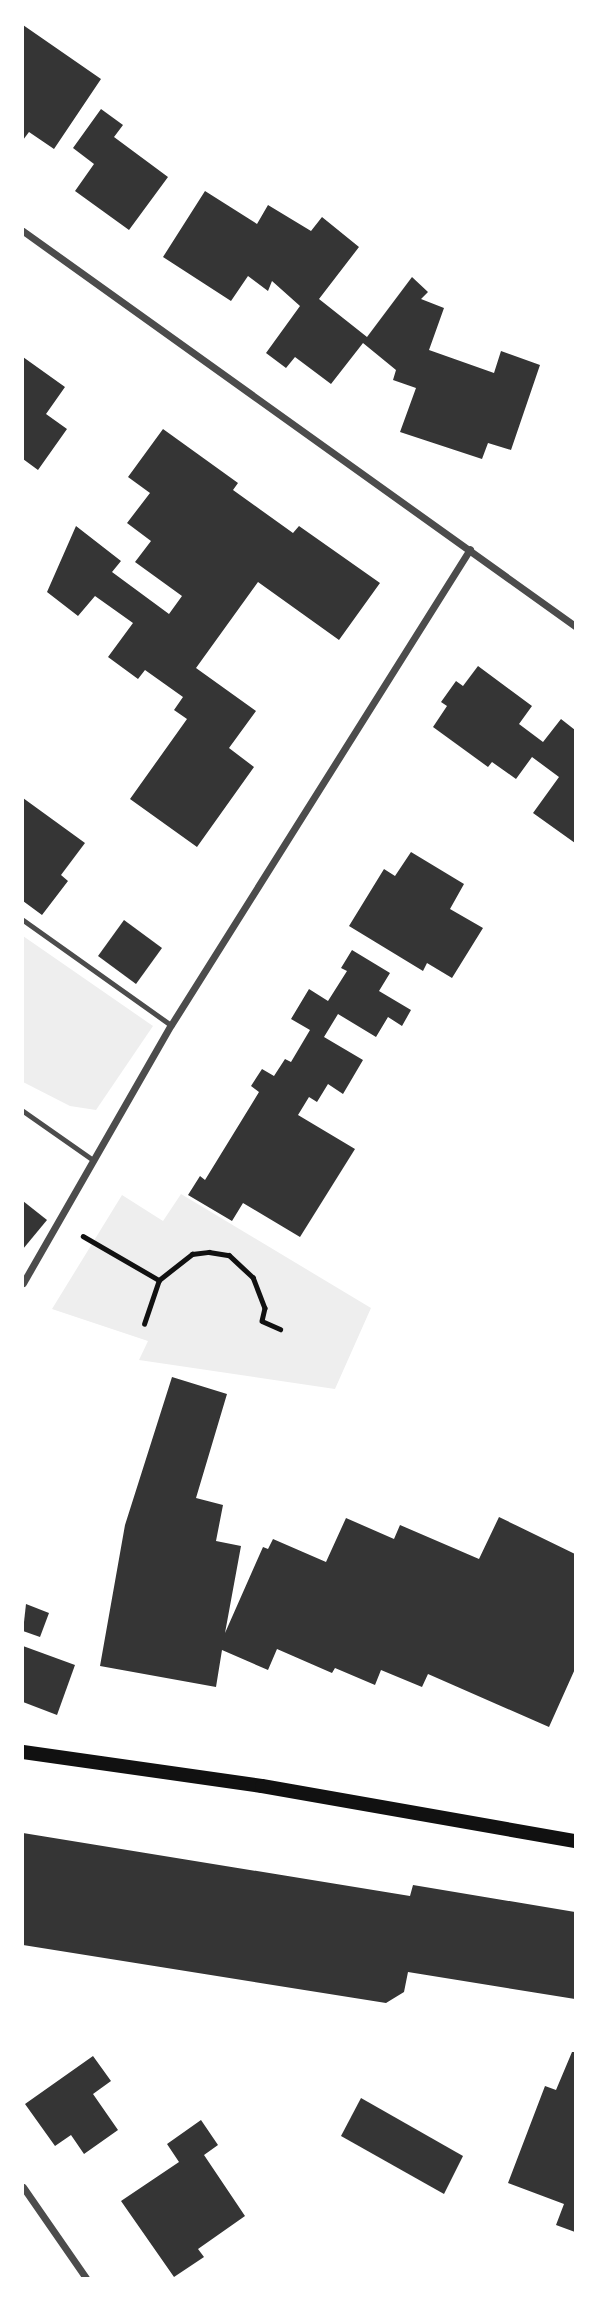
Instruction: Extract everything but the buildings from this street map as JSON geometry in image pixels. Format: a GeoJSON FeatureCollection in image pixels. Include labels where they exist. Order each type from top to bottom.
{"type":"FeatureCollection","features":[{"type":"Feature","properties":{"kind":"main road"},"geometry":{"type":"LineString","coordinates":[[23,1752],[262,1786],[575,1841]]}},
{"type":"Feature","properties":{"kind":"street"},"geometry":{"type":"LineString","coordinates":[[23,231],[575,626]]}},
{"type":"Feature","properties":{"kind":"street"},"geometry":{"type":"LineString","coordinates":[[23,1283],[171,1025],[470,549]]}},
{"type":"Feature","properties":{"kind":"street"},"geometry":{"type":"LineString","coordinates":[[23,2187],[86,2278]]}},
{"type":"Feature","properties":{"kind":"lane"},"geometry":{"type":"LineString","coordinates":[[23,920],[171,1025]]}},
{"type":"Feature","properties":{"kind":"lane"},"geometry":{"type":"LineString","coordinates":[[23,1111],[93,1160]]}},
{"type":"Feature","properties":{"kind":"path"},"geometry":{"type":"LineString","coordinates":[[58,1221],[159,1280]]}},
{"type":"Feature","properties":{"kind":"path"},"geometry":{"type":"LineString","coordinates":[[144,1324],[159,1280],[192,1254],[229,1255],[253,1277],[265,1307],[262,1321],[280,1329]]}},
{"type":"Feature","properties":{"kind":"shaded area"},"geometry":{"type":"Polygon","coordinates":[[[23,936],[153,1026],[96,1110],[70,1106],[23,1082],[23,936]]]}},
{"type":"Feature","properties":{"kind":"shaded area"},"geometry":{"type":"Polygon","coordinates":[[[181,1194],[371,1308],[335,1389],[139,1360],[148,1341],[52,1309],[122,1195],[163,1221],[181,1194]]]}}]}
